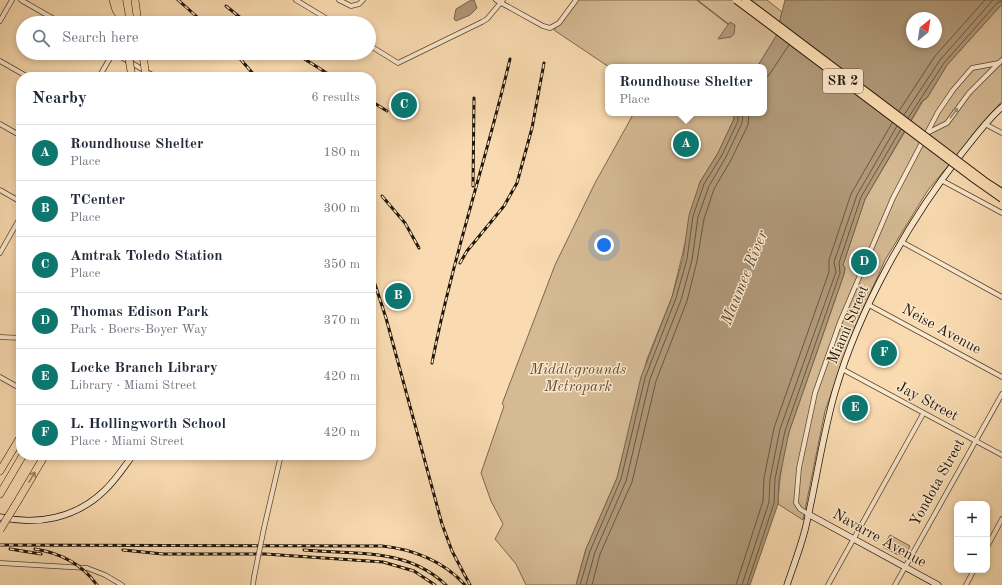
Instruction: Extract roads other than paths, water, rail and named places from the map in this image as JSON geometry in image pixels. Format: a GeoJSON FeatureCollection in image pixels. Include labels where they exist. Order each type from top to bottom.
{"type":"FeatureCollection","features":[{"type":"Feature","properties":{"kind":"highway"},"geometry":{"type":"LineString","coordinates":[[113,0],[120,16]]}},
{"type":"Feature","properties":{"kind":"highway"},"geometry":{"type":"LineString","coordinates":[[119,0],[121,16]]}},
{"type":"Feature","properties":{"kind":"highway"},"geometry":{"type":"LineString","coordinates":[[135,0],[137,16]]}},
{"type":"Feature","properties":{"kind":"highway"},"geometry":{"type":"LineString","coordinates":[[129,60],[131,72]]}},
{"type":"Feature","properties":{"kind":"highway"},"geometry":{"type":"LineString","coordinates":[[144,60],[145,72]]}},
{"type":"Feature","properties":{"kind":"highway"},"geometry":{"type":"LineString","coordinates":[[0,471],[16,444]]}},
{"type":"Feature","properties":{"kind":"highway"},"geometry":{"type":"LineString","coordinates":[[0,494],[20,460]]}},
{"type":"Feature","properties":{"kind":"highway"},"geometry":{"type":"LineString","coordinates":[[0,530],[42,460]]}},
{"type":"Feature","properties":{"kind":"main road","name":"SR 2"},"geometry":{"type":"LineString","coordinates":[[736,0],[951,159],[1002,192]]}},
{"type":"Feature","properties":{"kind":"main road","name":"SR 2"},"geometry":{"type":"LineString","coordinates":[[745,0],[1002,199]]}},
{"type":"Feature","properties":{"kind":"street"},"geometry":{"type":"LineString","coordinates":[[0,21],[12,0]]}},
{"type":"Feature","properties":{"kind":"street"},"geometry":{"type":"LineString","coordinates":[[21,0],[49,16]]}},
{"type":"Feature","properties":{"kind":"street"},"geometry":{"type":"LineString","coordinates":[[29,5],[32,0]]}},
{"type":"Feature","properties":{"kind":"street"},"geometry":{"type":"LineString","coordinates":[[296,0],[322,16]]}},
{"type":"Feature","properties":{"kind":"street"},"geometry":{"type":"LineString","coordinates":[[339,0],[351,6],[359,4],[363,0]]}},
{"type":"Feature","properties":{"kind":"street"},"geometry":{"type":"LineString","coordinates":[[496,0],[502,1],[542,26],[550,28],[559,23],[576,0]]}},
{"type":"Feature","properties":{"kind":"street"},"geometry":{"type":"LineString","coordinates":[[376,49],[398,63],[482,22],[487,19],[502,1]]}},
{"type":"Feature","properties":{"kind":"street"},"geometry":{"type":"LineString","coordinates":[[102,72],[109,60]]}},
{"type":"Feature","properties":{"kind":"street"},"geometry":{"type":"LineString","coordinates":[[126,60],[147,72]]}},
{"type":"Feature","properties":{"kind":"street"},"geometry":{"type":"LineString","coordinates":[[0,61],[19,72]]}},
{"type":"Feature","properties":{"kind":"street"},"geometry":{"type":"LineString","coordinates":[[924,137],[932,130],[947,122],[969,93],[1000,62]]}},
{"type":"Feature","properties":{"kind":"street"},"geometry":{"type":"LineString","coordinates":[[808,514],[797,506],[795,499],[805,434],[817,387],[848,302],[893,198],[924,137],[942,106],[968,72],[977,66],[1000,62]]}},
{"type":"Feature","properties":{"kind":"street","name":"Miami Street"},"geometry":{"type":"LineString","coordinates":[[787,585],[802,539],[816,470],[842,369],[869,305],[902,242],[941,180],[986,124],[1002,107]]}},
{"type":"Feature","properties":{"kind":"street"},"geometry":{"type":"LineString","coordinates":[[0,124],[16,133]]}},
{"type":"Feature","properties":{"kind":"street"},"geometry":{"type":"LineString","coordinates":[[986,124],[1002,133]]}},
{"type":"Feature","properties":{"kind":"street"},"geometry":{"type":"LineString","coordinates":[[941,180],[1002,213]]}},
{"type":"Feature","properties":{"kind":"street"},"geometry":{"type":"LineString","coordinates":[[0,190],[16,199]]}},
{"type":"Feature","properties":{"kind":"street"},"geometry":{"type":"LineString","coordinates":[[0,253],[2,244],[16,223]]}},
{"type":"Feature","properties":{"kind":"street"},"geometry":{"type":"LineString","coordinates":[[902,242],[1002,297]]}},
{"type":"Feature","properties":{"kind":"street","name":"Neise Avenue"},"geometry":{"type":"LineString","coordinates":[[869,305],[1002,377]]}},
{"type":"Feature","properties":{"kind":"street"},"geometry":{"type":"LineString","coordinates":[[0,337],[16,338]]}},
{"type":"Feature","properties":{"kind":"street","name":"Jay Street"},"geometry":{"type":"LineString","coordinates":[[842,369],[923,414],[1002,455]]}},
{"type":"Feature","properties":{"kind":"street"},"geometry":{"type":"LineString","coordinates":[[0,377],[16,386]]}},
{"type":"Feature","properties":{"kind":"street","name":"Yondota Street"},"geometry":{"type":"LineString","coordinates":[[895,585],[1002,394]]}},
{"type":"Feature","properties":{"kind":"street"},"geometry":{"type":"LineString","coordinates":[[828,585],[923,414]]}},
{"type":"Feature","properties":{"kind":"street"},"geometry":{"type":"LineString","coordinates":[[0,516],[31,521],[49,520],[70,514],[94,500],[104,492],[129,460]]}},
{"type":"Feature","properties":{"kind":"street"},"geometry":{"type":"LineString","coordinates":[[253,585],[279,460]]}},
{"type":"Feature","properties":{"kind":"street","name":"Navarre Avenue"},"geometry":{"type":"LineString","coordinates":[[808,514],[938,585]]}},
{"type":"Feature","properties":{"kind":"street"},"geometry":{"type":"LineString","coordinates":[[990,541],[1002,519]]}},
{"type":"Feature","properties":{"kind":"street"},"geometry":{"type":"LineString","coordinates":[[0,563],[87,568],[122,585]]}},
{"type":"Feature","properties":{"kind":"street"},"geometry":{"type":"LineString","coordinates":[[966,585],[972,573]]}},
{"type":"Feature","properties":{"kind":"water"},"geometry":{"type":"Polygon","coordinates":[[[471,0],[474,0],[477,8],[470,15],[456,21],[454,19],[456,9],[471,0]]]}},
{"type":"Feature","properties":{"kind":"water","name":"Maumee River"},"geometry":{"type":"Polygon","coordinates":[[[785,0],[1002,0],[1002,4],[947,65],[927,98],[922,101],[865,199],[843,265],[845,268],[844,274],[789,432],[779,480],[778,504],[750,585],[576,585],[586,549],[617,478],[641,377],[672,297],[683,258],[689,215],[700,182],[718,153],[734,116],[767,116],[767,64],[759,64],[776,36],[785,0]]]}},
{"type":"Feature","properties":{"kind":"water"},"geometry":{"type":"Polygon","coordinates":[[[730,22],[735,25],[734,34],[731,37],[718,39],[730,22]]]}},
{"type":"Feature","properties":{"kind":"waterway"},"geometry":{"type":"LineString","coordinates":[[697,0],[728,24]]}},
{"type":"Feature","properties":{"kind":"railway"},"geometry":{"type":"LineString","coordinates":[[178,0],[196,16]]}},
{"type":"Feature","properties":{"kind":"railway"},"geometry":{"type":"LineString","coordinates":[[226,6],[238,16]]}},
{"type":"Feature","properties":{"kind":"railway"},"geometry":{"type":"LineString","coordinates":[[432,363],[449,286],[510,59]]}},
{"type":"Feature","properties":{"kind":"railway"},"geometry":{"type":"LineString","coordinates":[[241,60],[252,72]]}},
{"type":"Feature","properties":{"kind":"railway"},"geometry":{"type":"LineString","coordinates":[[306,60],[325,72]]}},
{"type":"Feature","properties":{"kind":"railway"},"geometry":{"type":"LineString","coordinates":[[460,263],[467,251],[504,206],[517,183],[532,128],[544,63]]}},
{"type":"Feature","properties":{"kind":"railway"},"geometry":{"type":"LineString","coordinates":[[473,186],[474,98]]}},
{"type":"Feature","properties":{"kind":"railway"},"geometry":{"type":"LineString","coordinates":[[376,104],[387,111]]}},
{"type":"Feature","properties":{"kind":"railway"},"geometry":{"type":"LineString","coordinates":[[382,196],[405,223],[419,248]]}},
{"type":"Feature","properties":{"kind":"railway"},"geometry":{"type":"LineString","coordinates":[[376,287],[386,318],[442,524],[452,551],[470,585]]}},
{"type":"Feature","properties":{"kind":"railway"},"geometry":{"type":"LineString","coordinates":[[0,545],[382,546],[405,550],[427,558],[447,569],[465,585]]}},
{"type":"Feature","properties":{"kind":"railway"},"geometry":{"type":"LineString","coordinates":[[10,549],[41,554]]}},
{"type":"Feature","properties":{"kind":"railway"},"geometry":{"type":"LineString","coordinates":[[35,549],[53,553],[77,565],[97,585]]}},
{"type":"Feature","properties":{"kind":"railway"},"geometry":{"type":"LineString","coordinates":[[123,550],[163,554],[265,554],[383,562],[414,571],[435,585]]}},
{"type":"Feature","properties":{"kind":"railway"},"geometry":{"type":"LineString","coordinates":[[304,550],[361,553],[397,559],[414,564],[431,573],[446,585]]}},
{"type":"Feature","properties":{"kind":"place","name":"Amtrak Toledo Station"},"geometry":{"type":"Point","coordinates":[404,105]}},
{"type":"Feature","properties":{"kind":"place","name":"Roundhouse Shelter"},"geometry":{"type":"Point","coordinates":[686,144]}},
{"type":"Feature","properties":{"kind":"place","name":"Thomas Edison Park"},"geometry":{"type":"Point","coordinates":[864,262]}},
{"type":"Feature","properties":{"kind":"place","name":"TCenter"},"geometry":{"type":"Point","coordinates":[398,296]}},
{"type":"Feature","properties":{"kind":"place","name":"L. Hollingworth School"},"geometry":{"type":"Point","coordinates":[884,353]}},
{"type":"Feature","properties":{"kind":"place","name":"Locke Branch Library"},"geometry":{"type":"Point","coordinates":[855,408]}},
{"type":"Feature","properties":{"kind":"park label","name":"Middlegrounds Metropark"},"geometry":{"type":"Point","coordinates":[578,378]}}]}
